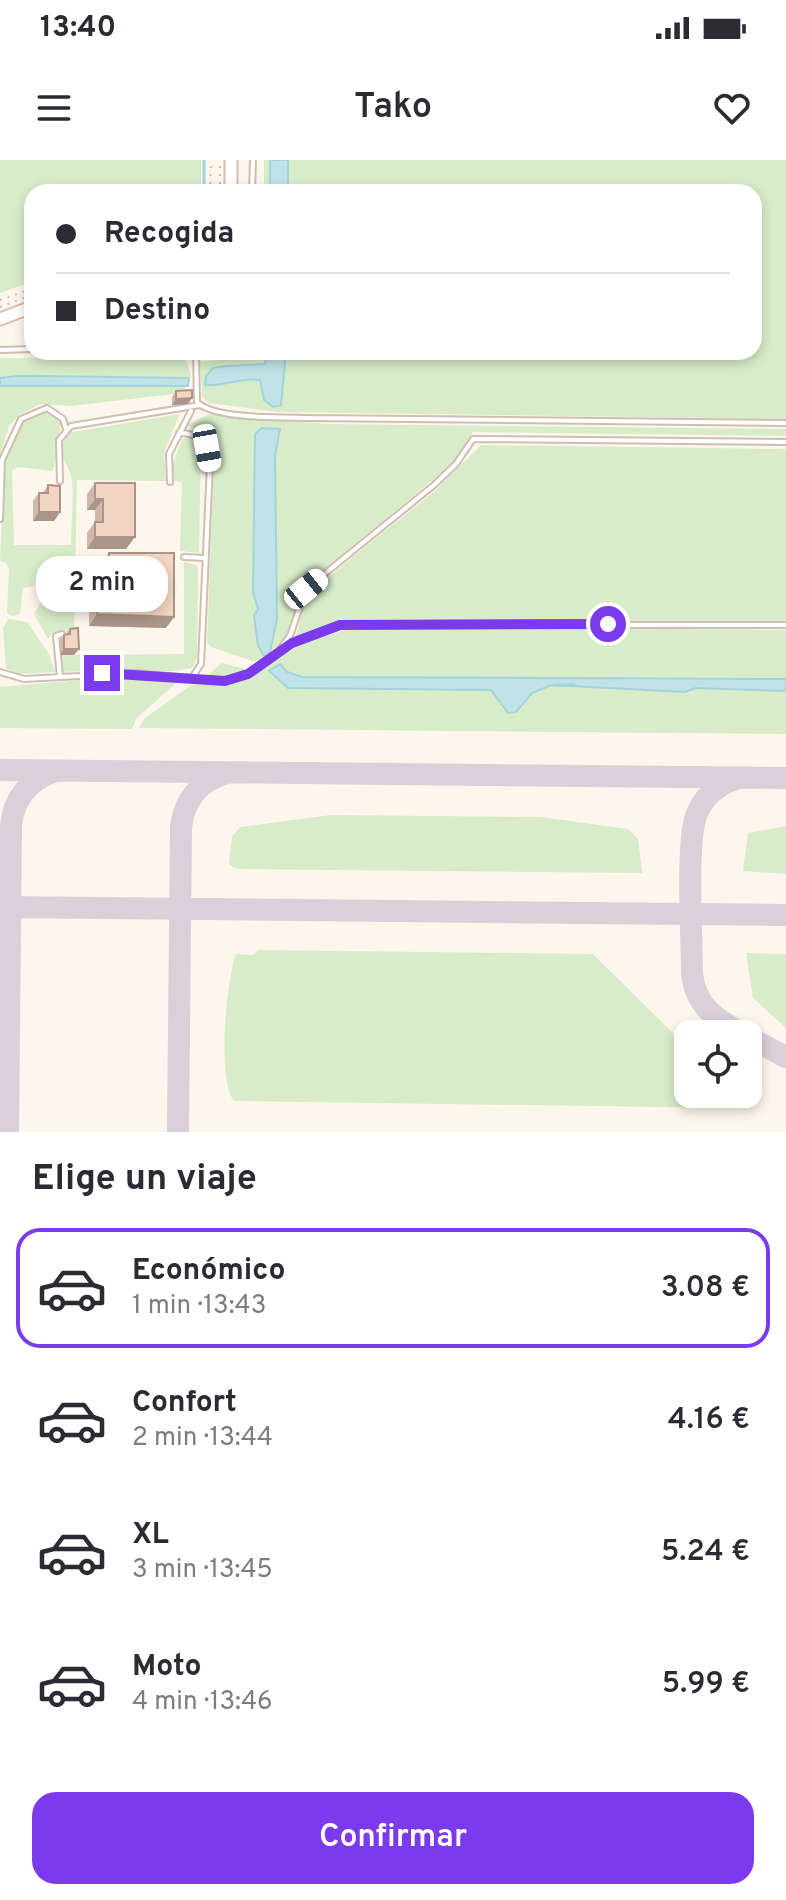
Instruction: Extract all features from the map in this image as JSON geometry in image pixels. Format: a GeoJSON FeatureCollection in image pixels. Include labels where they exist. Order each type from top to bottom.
{"type":"FeatureCollection","features":[{"type":"Feature","properties":{"kind":"street"},"geometry":{"type":"LineString","coordinates":[[231,160],[231,184]]}},
{"type":"Feature","properties":{"kind":"street"},"geometry":{"type":"LineString","coordinates":[[0,319],[24,310]]}},
{"type":"Feature","properties":{"kind":"lane"},"geometry":{"type":"LineString","coordinates":[[252,184],[253,160]]}},
{"type":"Feature","properties":{"kind":"lane"},"geometry":{"type":"LineString","coordinates":[[0,350],[24,349]]}},
{"type":"Feature","properties":{"kind":"lane"},"geometry":{"type":"LineString","coordinates":[[197,360],[200,405]]}},
{"type":"Feature","properties":{"kind":"lane"},"geometry":{"type":"LineString","coordinates":[[60,481],[59,440],[66,429],[193,409],[200,405],[238,414],[312,418],[786,423]]}},
{"type":"Feature","properties":{"kind":"lane"},"geometry":{"type":"LineString","coordinates":[[0,519],[2,460],[10,437],[21,419],[47,408],[63,419],[66,429]]}},
{"type":"Feature","properties":{"kind":"lane"},"geometry":{"type":"LineString","coordinates":[[170,482],[169,454],[193,409]]}},
{"type":"Feature","properties":{"kind":"lane"},"geometry":{"type":"LineString","coordinates":[[179,433],[195,434],[207,448],[210,464],[201,664],[191,679]]}},
{"type":"Feature","properties":{"kind":"lane"},"geometry":{"type":"LineString","coordinates":[[267,662],[290,636],[306,589],[434,485],[456,464],[473,439],[786,442]]}},
{"type":"Feature","properties":{"kind":"lane"},"geometry":{"type":"LineString","coordinates":[[184,557],[205,558]]}},
{"type":"Feature","properties":{"kind":"lane"},"geometry":{"type":"LineString","coordinates":[[0,672],[24,679],[135,673],[225,681],[267,662],[292,643],[340,625],[786,625]]}},
{"type":"Feature","properties":{"kind":"lane"},"geometry":{"type":"LineString","coordinates":[[60,677],[55,645],[56,636],[62,634]]}},
{"type":"Feature","properties":{"kind":"path"},"geometry":{"type":"LineString","coordinates":[[210,184],[211,160]]}},
{"type":"Feature","properties":{"kind":"path"},"geometry":{"type":"LineString","coordinates":[[220,160],[220,184]]}},
{"type":"Feature","properties":{"kind":"path"},"geometry":{"type":"LineString","coordinates":[[0,300],[24,292]]}},
{"type":"Feature","properties":{"kind":"path"},"geometry":{"type":"LineString","coordinates":[[0,307],[24,298]]}},
{"type":"Feature","properties":{"kind":"green space"},"geometry":{"type":"Polygon","coordinates":[[[0,160],[201,160],[201,184],[24,184],[24,285],[0,293],[0,160]]]}},
{"type":"Feature","properties":{"kind":"green space"},"geometry":{"type":"Polygon","coordinates":[[[264,160],[786,160],[786,419],[277,412],[209,403],[202,396],[200,362],[218,360],[762,360],[762,184],[264,184],[264,160]]]}},
{"type":"Feature","properties":{"kind":"green space"},"geometry":{"type":"Polygon","coordinates":[[[0,358],[186,360],[191,376],[182,393],[71,406],[41,404],[20,414],[9,426],[0,456],[0,358]]]}},
{"type":"Feature","properties":{"kind":"green space"},"geometry":{"type":"Polygon","coordinates":[[[38,410],[51,413],[61,423],[54,467],[52,471],[18,467],[12,470],[14,545],[71,545],[72,481],[62,449],[68,433],[180,414],[164,452],[166,481],[77,480],[74,632],[54,632],[48,639],[34,614],[43,598],[51,599],[53,596],[42,590],[40,580],[36,581],[34,586],[23,588],[20,614],[12,616],[7,613],[9,569],[6,563],[0,561],[5,451],[26,415],[38,410]]]}},
{"type":"Feature","properties":{"kind":"green space"},"geometry":{"type":"Polygon","coordinates":[[[209,414],[328,424],[786,429],[786,436],[473,432],[453,463],[302,588],[290,629],[270,658],[252,661],[211,647],[207,642],[214,462],[206,432],[187,425],[209,414]]]}},
{"type":"Feature","properties":{"kind":"green space"},"geometry":{"type":"Polygon","coordinates":[[[191,438],[201,446],[199,553],[180,551],[182,482],[175,481],[172,467],[182,439],[191,438]]]}},
{"type":"Feature","properties":{"kind":"green space"},"geometry":{"type":"Polygon","coordinates":[[[481,445],[786,449],[786,622],[362,621],[331,625],[295,640],[307,594],[436,490],[481,445]]]}},
{"type":"Feature","properties":{"kind":"green space"},"geometry":{"type":"Polygon","coordinates":[[[184,562],[197,565],[198,571],[197,657],[193,667],[153,672],[63,672],[60,655],[184,654],[184,562]]]}},
{"type":"Feature","properties":{"kind":"green space"},"geometry":{"type":"Polygon","coordinates":[[[8,619],[27,622],[49,654],[55,672],[20,674],[6,669],[3,628],[8,619]]]}},
{"type":"Feature","properties":{"kind":"green space"},"geometry":{"type":"Polygon","coordinates":[[[358,627],[786,630],[786,734],[139,728],[144,719],[191,685],[240,681],[309,640],[358,627]]]}},
{"type":"Feature","properties":{"kind":"green space"},"geometry":{"type":"Polygon","coordinates":[[[222,663],[249,670],[231,678],[203,679],[222,663]]]}},
{"type":"Feature","properties":{"kind":"green space"},"geometry":{"type":"Polygon","coordinates":[[[128,676],[176,683],[137,718],[132,729],[0,728],[0,687],[128,676]]]}},
{"type":"Feature","properties":{"kind":"green space"},"geometry":{"type":"Polygon","coordinates":[[[331,815],[541,817],[628,829],[638,839],[642,873],[237,869],[229,864],[232,837],[240,827],[331,815]]]}},
{"type":"Feature","properties":{"kind":"green space"},"geometry":{"type":"Polygon","coordinates":[[[786,826],[786,874],[743,871],[748,833],[786,826]]]}},
{"type":"Feature","properties":{"kind":"green space"},"geometry":{"type":"Polygon","coordinates":[[[258,950],[593,954],[674,1034],[674,1107],[234,1101],[226,1073],[225,1052],[229,985],[236,954],[253,955],[258,950]]]}},
{"type":"Feature","properties":{"kind":"green space"},"geometry":{"type":"Polygon","coordinates":[[[746,953],[786,954],[786,1028],[753,998],[746,953]]]}},
{"type":"Feature","properties":{"kind":"water"},"geometry":{"type":"Polygon","coordinates":[[[270,160],[288,160],[288,184],[270,184],[270,160]]]}},
{"type":"Feature","properties":{"kind":"water"},"geometry":{"type":"Polygon","coordinates":[[[265,360],[285,360],[281,405],[273,407],[264,400],[260,380],[205,385],[206,376],[213,368],[265,364],[265,360]]]}},
{"type":"Feature","properties":{"kind":"water"},"geometry":{"type":"Polygon","coordinates":[[[0,378],[189,378],[188,386],[0,386],[0,378]]]}},
{"type":"Feature","properties":{"kind":"water"},"geometry":{"type":"Polygon","coordinates":[[[262,428],[280,429],[275,456],[277,619],[270,652],[264,656],[258,646],[254,615],[258,609],[253,592],[255,434],[262,428]]]}},
{"type":"Feature","properties":{"kind":"water"},"geometry":{"type":"Polygon","coordinates":[[[280,664],[287,672],[302,677],[786,679],[786,691],[696,688],[685,692],[551,685],[532,693],[516,712],[508,713],[491,690],[288,688],[269,671],[280,664]]]}},
{"type":"Feature","properties":{"kind":"building"},"geometry":{"type":"Polygon","coordinates":[[[192,390],[192,398],[176,399],[176,391],[192,390]]]}},
{"type":"Feature","properties":{"kind":"building"},"geometry":{"type":"Polygon","coordinates":[[[95,483],[135,483],[135,537],[95,537],[95,522],[103,522],[103,499],[95,499],[95,483]]]}},
{"type":"Feature","properties":{"kind":"building"},"geometry":{"type":"Polygon","coordinates":[[[48,485],[60,486],[60,512],[39,512],[39,493],[48,493],[48,485]]]}},
{"type":"Feature","properties":{"kind":"building"},"geometry":{"type":"Polygon","coordinates":[[[109,553],[174,553],[174,617],[97,614],[97,583],[109,583],[109,553]]]}},
{"type":"Feature","properties":{"kind":"building"},"geometry":{"type":"Polygon","coordinates":[[[78,628],[79,649],[64,649],[64,635],[70,634],[70,629],[78,628]]]}},
{"type":"Feature","properties":{"kind":"waterway"},"geometry":{"type":"LineString","coordinates":[[204,160],[204,184]]}},
{"type":"Feature","properties":{"kind":"waterway"},"geometry":{"type":"LineString","coordinates":[[554,685],[574,685]]}},
{"type":"Feature","properties":{"kind":"taxiway"},"geometry":{"type":"LineString","coordinates":[[0,770],[786,778]]}},
{"type":"Feature","properties":{"kind":"taxiway"},"geometry":{"type":"LineString","coordinates":[[8,1132],[11,825],[15,807],[24,792],[36,780],[53,772]]}},
{"type":"Feature","properties":{"kind":"taxiway"},"geometry":{"type":"LineString","coordinates":[[178,1132],[181,827],[185,809],[194,793],[225,774]]}},
{"type":"Feature","properties":{"kind":"taxiway"},"geometry":{"type":"LineString","coordinates":[[720,1020],[703,1004],[694,985],[690,870],[696,816],[712,793],[736,779]]}},
{"type":"Feature","properties":{"kind":"taxiway"},"geometry":{"type":"LineString","coordinates":[[0,907],[786,915]]}},
{"type":"Feature","properties":{"kind":"taxiway"},"geometry":{"type":"LineString","coordinates":[[762,1044],[786,1057]]}},
{"type":"Feature","properties":{"kind":"route"},"geometry":{"type":"LineString","coordinates":[[102,673],[225,681],[248,674],[292,643],[340,625],[608,624]]}}]}
